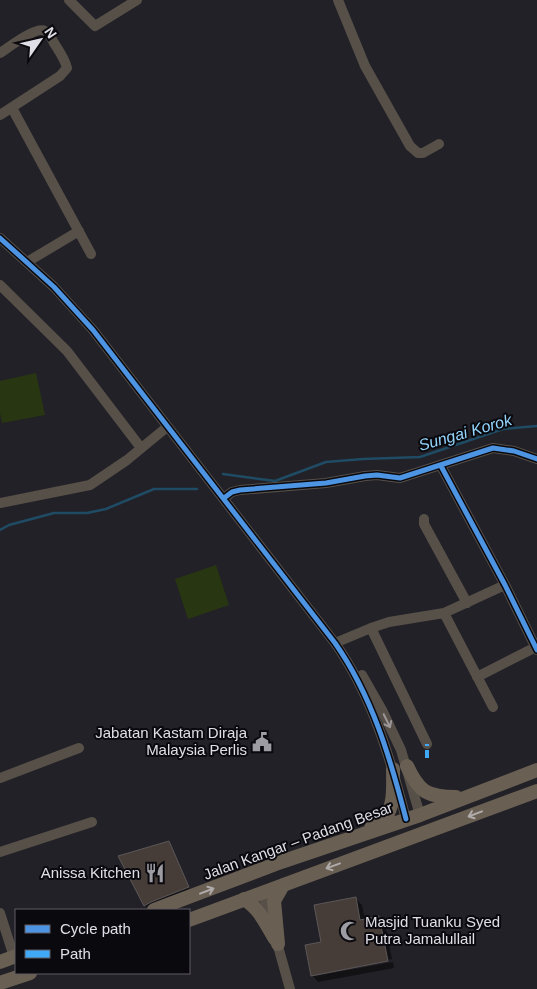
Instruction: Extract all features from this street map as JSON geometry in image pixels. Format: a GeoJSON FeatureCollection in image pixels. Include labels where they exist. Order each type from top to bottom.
{"type":"FeatureCollection","features":[{"type":"Feature","properties":{"kind":"highway"},"geometry":{"type":"LineString","coordinates":[[407,766],[416,784],[429,795],[466,797]]}},
{"type":"Feature","properties":{"kind":"highway"},"geometry":{"type":"LineString","coordinates":[[365,833],[384,818],[389,810],[392,795],[393,769]]}},
{"type":"Feature","properties":{"kind":"highway","name":"Jalan Kangar – Padang Besar"},"geometry":{"type":"LineString","coordinates":[[161,909],[182,906],[227,883],[281,862],[365,833],[413,819],[537,770]]}},
{"type":"Feature","properties":{"kind":"highway"},"geometry":{"type":"LineString","coordinates":[[513,799],[501,800],[498,797],[498,793],[537,777]]}},
{"type":"Feature","properties":{"kind":"highway"},"geometry":{"type":"LineString","coordinates":[[190,920],[537,791]]}},
{"type":"Feature","properties":{"kind":"highway"},"geometry":{"type":"LineString","coordinates":[[398,843],[413,819],[424,829],[435,829]]}},
{"type":"Feature","properties":{"kind":"highway"},"geometry":{"type":"LineString","coordinates":[[262,893],[264,884],[270,874],[281,862]]}},
{"type":"Feature","properties":{"kind":"highway"},"geometry":{"type":"LineString","coordinates":[[227,883],[254,887],[262,893]]}},
{"type":"Feature","properties":{"kind":"highway"},"geometry":{"type":"LineString","coordinates":[[278,944],[274,901],[283,885]]}},
{"type":"Feature","properties":{"kind":"highway"},"geometry":{"type":"LineString","coordinates":[[244,899],[252,904],[261,914],[278,944]]}},
{"type":"Feature","properties":{"kind":"highway"},"geometry":{"type":"LineString","coordinates":[[0,962],[15,957]]}},
{"type":"Feature","properties":{"kind":"highway"},"geometry":{"type":"LineString","coordinates":[[0,983],[27,974]]}},
{"type":"Feature","properties":{"kind":"street"},"geometry":{"type":"LineString","coordinates":[[69,0],[95,26],[137,0]]}},
{"type":"Feature","properties":{"kind":"street"},"geometry":{"type":"LineString","coordinates":[[338,0],[365,66],[410,146],[418,153],[423,153],[439,144]]}},
{"type":"Feature","properties":{"kind":"street"},"geometry":{"type":"LineString","coordinates":[[0,53],[29,34],[42,30],[51,38],[66,65],[66,70],[60,76],[0,115]]}},
{"type":"Feature","properties":{"kind":"street"},"geometry":{"type":"LineString","coordinates":[[12,108],[91,254]]}},
{"type":"Feature","properties":{"kind":"street"},"geometry":{"type":"LineString","coordinates":[[27,262],[79,231]]}},
{"type":"Feature","properties":{"kind":"street"},"geometry":{"type":"LineString","coordinates":[[0,238],[67,300],[92,330],[336,643],[351,667],[379,727],[413,819]]}},
{"type":"Feature","properties":{"kind":"street"},"geometry":{"type":"LineString","coordinates":[[0,285],[67,351],[141,448]]}},
{"type":"Feature","properties":{"kind":"street"},"geometry":{"type":"LineString","coordinates":[[0,503],[90,485],[168,427]]}},
{"type":"Feature","properties":{"kind":"street"},"geometry":{"type":"LineString","coordinates":[[224,498],[232,492],[240,490],[326,483],[377,475],[400,478],[493,448],[514,451],[537,459]]}},
{"type":"Feature","properties":{"kind":"street"},"geometry":{"type":"LineString","coordinates":[[441,466],[505,585],[534,650],[477,677]]}},
{"type":"Feature","properties":{"kind":"street"},"geometry":{"type":"LineString","coordinates":[[424,519],[424,524],[467,603]]}},
{"type":"Feature","properties":{"kind":"street"},"geometry":{"type":"LineString","coordinates":[[336,643],[371,628],[408,618],[444,613],[505,585]]}},
{"type":"Feature","properties":{"kind":"street"},"geometry":{"type":"LineString","coordinates":[[444,613],[493,706]]}},
{"type":"Feature","properties":{"kind":"street"},"geometry":{"type":"LineString","coordinates":[[371,628],[427,744]]}},
{"type":"Feature","properties":{"kind":"street"},"geometry":{"type":"LineString","coordinates":[[351,667],[362,676],[382,710],[401,750],[407,766],[413,819]]}},
{"type":"Feature","properties":{"kind":"street"},"geometry":{"type":"LineString","coordinates":[[0,778],[79,748]]}},
{"type":"Feature","properties":{"kind":"street"},"geometry":{"type":"LineString","coordinates":[[0,852],[92,822]]}},
{"type":"Feature","properties":{"kind":"street"},"geometry":{"type":"LineString","coordinates":[[262,893],[290,989]]}},
{"type":"Feature","properties":{"kind":"street"},"geometry":{"type":"LineString","coordinates":[[0,913],[4,941],[15,957]]}},
{"type":"Feature","properties":{"kind":"green space"},"geometry":{"type":"Polygon","coordinates":[[[36,373],[45,415],[2,423],[0,413],[0,381],[36,373]]]}},
{"type":"Feature","properties":{"kind":"green space"},"geometry":{"type":"Polygon","coordinates":[[[216,565],[229,605],[188,619],[175,579],[216,565]]]}},
{"type":"Feature","properties":{"kind":"building","name":"Anissa Kitchen"},"geometry":{"type":"Polygon","coordinates":[[[169,841],[189,887],[144,906],[118,856],[169,841]]]}},
{"type":"Feature","properties":{"kind":"building","name":"Masjid Tuanku Syed Putra Jamalullail"},"geometry":{"type":"Polygon","coordinates":[[[356,897],[360,920],[379,916],[388,961],[311,976],[305,945],[321,942],[314,905],[356,897]]]}},
{"type":"Feature","properties":{"kind":"waterway","name":"Sungai Korok"},"geometry":{"type":"LineString","coordinates":[[223,474],[275,481],[326,462],[420,457],[503,429],[537,426]]}},
{"type":"Feature","properties":{"kind":"waterway","name":"Sungai Korok"},"geometry":{"type":"LineString","coordinates":[[0,530],[9,525],[54,513],[87,513],[106,509],[154,489],[197,489]]}},
{"type":"Feature","properties":{"kind":"marked path"},"geometry":{"type":"LineString","coordinates":[[427,744],[427,758]]}},
{"type":"Feature","properties":{"kind":"cycle path"},"geometry":{"type":"LineString","coordinates":[[0,238],[54,287],[93,330],[335,643],[348,663],[370,706],[386,750],[406,819]]}},
{"type":"Feature","properties":{"kind":"cycle path"},"geometry":{"type":"LineString","coordinates":[[224,498],[232,492],[240,490],[326,483],[377,475],[400,478],[493,448],[514,451],[537,459]]}},
{"type":"Feature","properties":{"kind":"cycle path"},"geometry":{"type":"LineString","coordinates":[[441,466],[505,585],[537,650]]}},
{"type":"Feature","properties":{"kind":"place","name":"Jabatan Kastam Diraja Malaysia Perlis"},"geometry":{"type":"Point","coordinates":[262,742]}},
{"type":"Feature","properties":{"kind":"place","name":"Anissa Kitchen"},"geometry":{"type":"Point","coordinates":[155,873]}},
{"type":"Feature","properties":{"kind":"place","name":"Masjid Tuanku Syed Putra Jamalullail"},"geometry":{"type":"Point","coordinates":[350,931]}}]}
